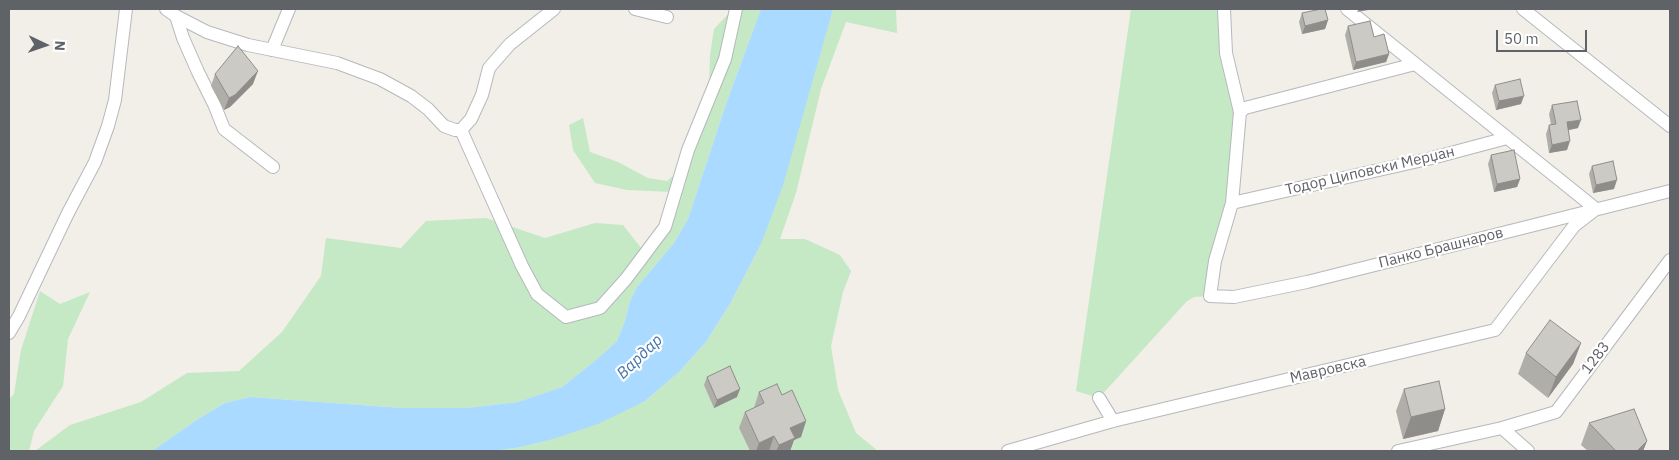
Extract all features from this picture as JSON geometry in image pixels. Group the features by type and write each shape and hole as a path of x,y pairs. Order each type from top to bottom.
{"street":[{"path":"9,333 95,162 105,135 115,100 126,9"},
{"path":"272,50 289,9"},
{"path":"171,12 206,32 272,50 337,63 380,79 411,96 428,109 444,126 461,130 471,120 477,108 489,68 510,44 554,9"},
{"path":"635,9 667,17"},
{"path":"461,130 522,266 537,294 566,317 600,308 626,278 665,227 688,150 725,60 736,9"},
{"path":"1224,9 1226,53 1240,112 1232,204"},
{"path":"1347,9 1596,209"},
{"path":"1523,9 1670,126"},
{"path":"171,12 224,129 273,167"},
{"path":"1240,112 1245,108 1414,64"},
{"name":"Тодор Циповски Мерџан","path":"1232,204 1432,158 1507,138"},
{"name":"Панко Брашнаров","path":"1232,204 1215,261 1210,296 1234,297 1290,286 1670,192"},
{"name":"Мавровска","path":"1008,451 1113,421 1496,330 1574,226 1596,209"},
{"name":"1283","path":"1398,451 1502,428 1556,412 1670,260"},
{"path":"1099,398 1113,421"},
{"path":"1502,428 1528,451"}],"green space":[{"path":"733,9 761,9 726,104 688,219 674,243 637,287 630,301 617,341 562,387 518,402 467,408 402,408 250,397 225,403 152,451 35,451 70,425 141,402 187,373 239,371 282,332 321,276 326,238 401,248 426,221 486,218 545,238 595,223 623,225 642,249 667,214 672,192 627,190 595,183 573,150 569,125 583,118 590,152 618,162 648,178 667,181 691,161 709,86 710,55 714,29"},
{"path":"833,9 896,9 897,33 846,22 821,89 796,193 780,239 805,239 840,255 851,271 843,292 831,346 838,390 856,433 878,451 788,451 785,444 801,436 759,419 739,428 750,451 488,451 516,448 550,440 645,401 679,372 706,342 731,302 761,244"},
{"path":"1131,9 1224,9 1240,112 1235,172 1210,296 1194,297 1187,301 1099,398 1076,391"},
{"path":"40,291 60,304 90,292 68,339 63,386 34,431 29,451 9,451 9,399 14,394 21,350"}],"water":[{"name":"Вардар","path":"761,9 833,9 783,185 761,244 731,302 706,342 679,372 645,401 598,424 550,440 516,448 490,451 152,451 225,403 250,397 402,408 467,408 518,402 562,387 617,341 630,301 637,287 674,243 688,219 726,104"}],"building":[{"path":"1325,9 1328,20 1305,26 1302,13"},
{"path":"1370,21 1374,37 1384,34 1389,54 1356,62 1348,26"},
{"path":"238,46 258,71 235,95 229,98 215,74"},
{"path":"1520,79 1524,96 1499,101 1495,85"},
{"path":"1577,101 1581,120 1567,122 1570,141 1552,145 1549,125 1556,124 1552,105"},
{"path":"1514,150 1520,179 1497,184 1491,155"},
{"path":"1613,161 1617,180 1596,185 1592,166"},
{"path":"1550,320 1581,343 1556,377 1526,353"},
{"path":"730,366 740,389 717,400 707,377"},
{"path":"1439,381 1445,409 1411,417 1404,389"},
{"path":"777,384 782,395 792,390 806,421 790,428 795,438 779,445 774,436 759,443 745,412 764,403 759,392"},
{"path":"1634,409 1647,441 1637,451 1616,451 1589,423"}]}
